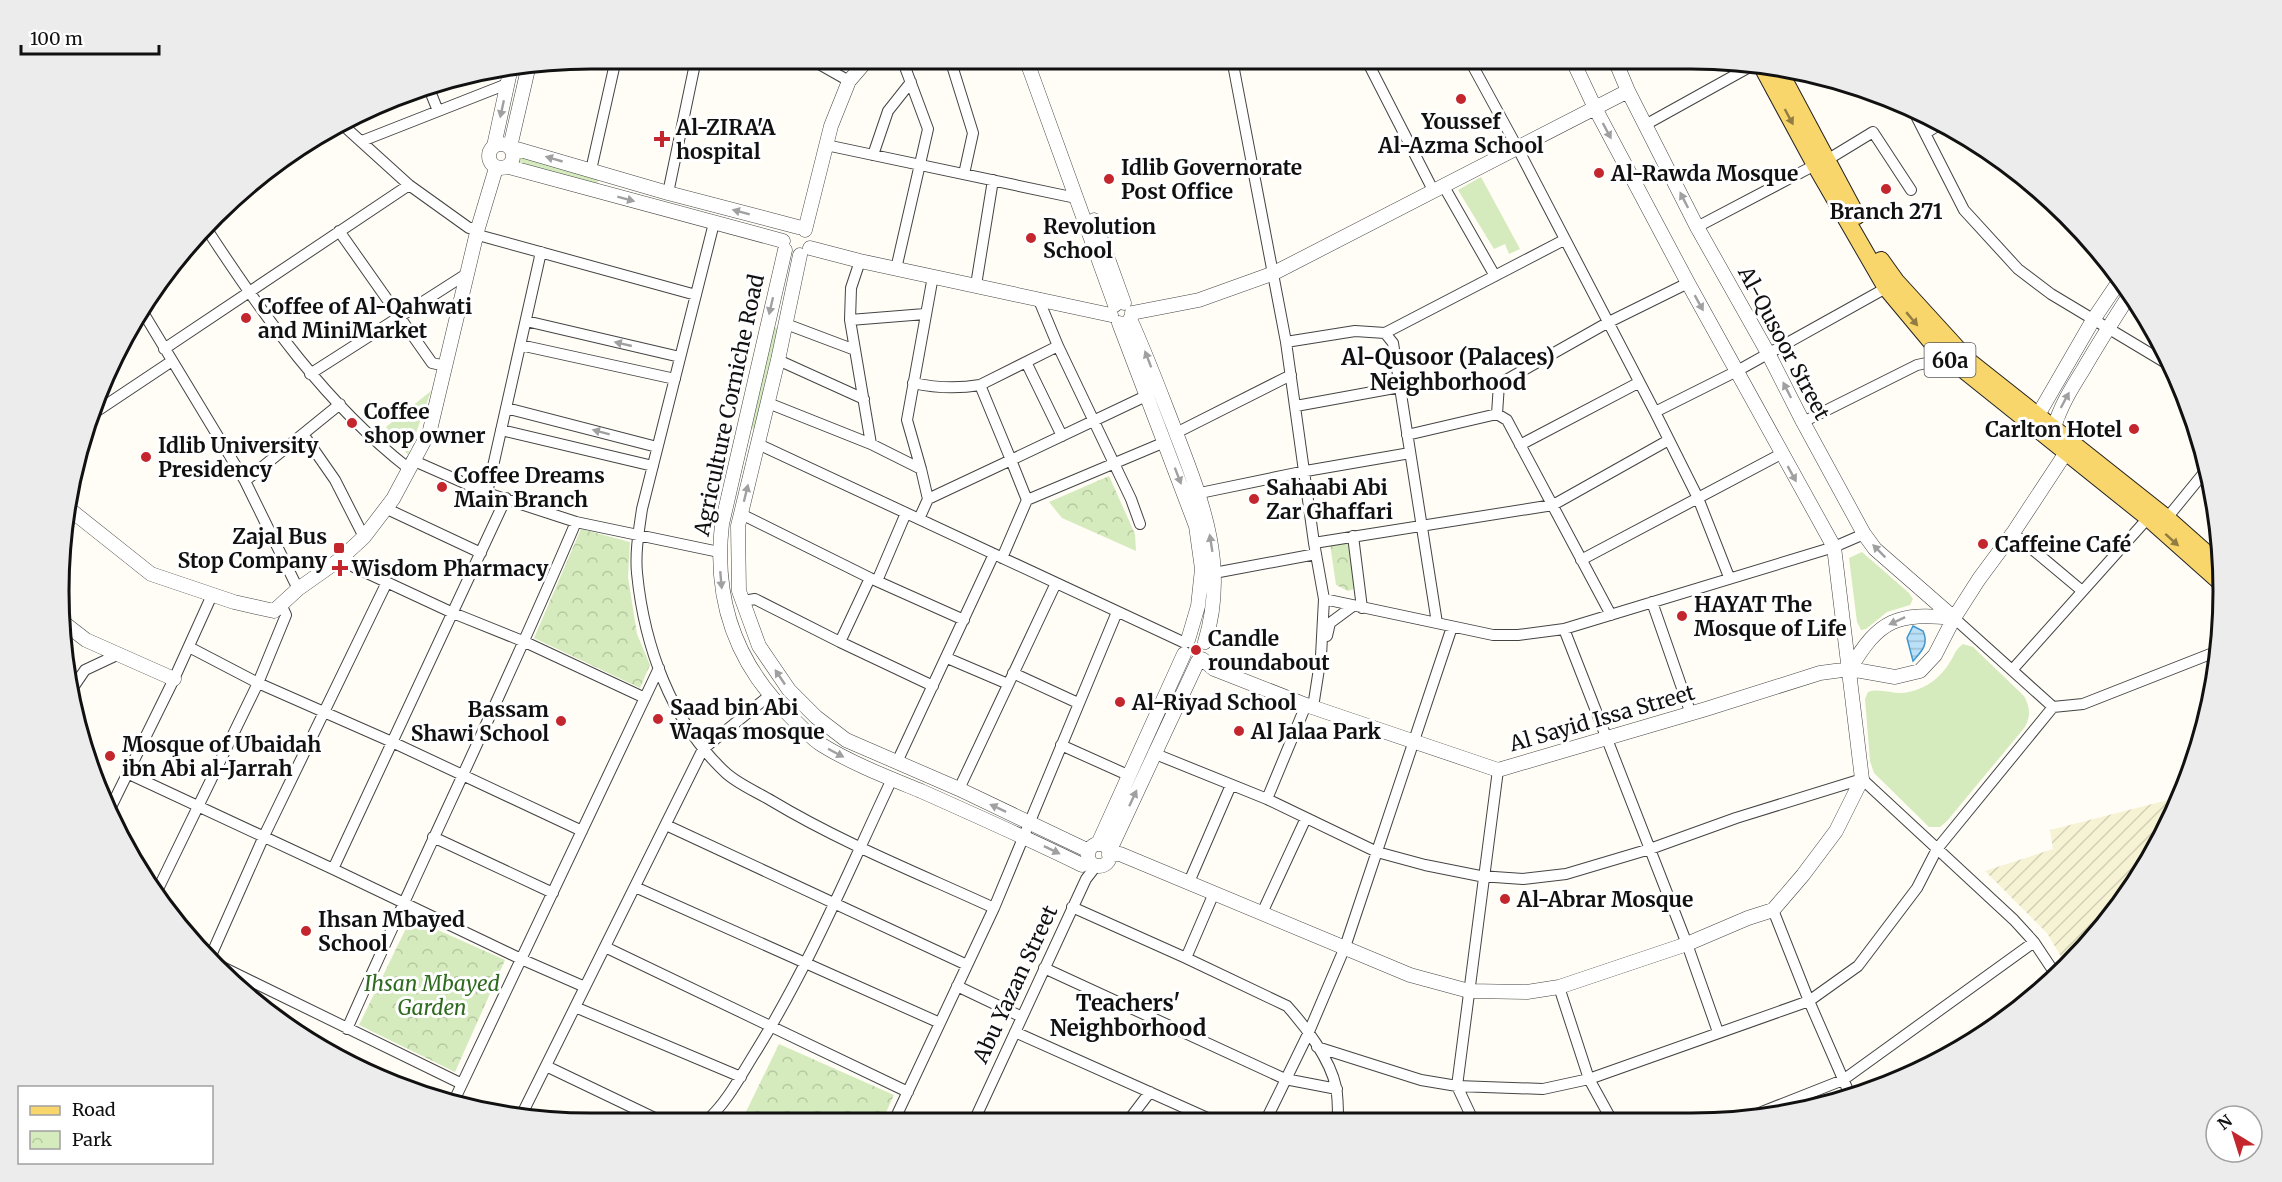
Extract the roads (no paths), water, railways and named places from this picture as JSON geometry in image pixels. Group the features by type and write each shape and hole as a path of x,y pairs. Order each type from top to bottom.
{"main road":[{"name":"60a","path":"1766,74 1896,281 1969,361 2044,425 2065,453 2148,518 2213,576"},
{"name":"60a","path":"1782,77 1821,162 1886,288 1936,348 2044,425 2167,518 2212,558"}],"street":[{"path":"591,170 614,69"},
{"path":"668,193 694,69"},
{"path":"828,69 849,81"},
{"path":"801,229 831,126 849,81 859,69"},
{"path":"896,268 927,129 906,69"},
{"path":"953,69 973,133 964,174"},
{"path":"1030,69 1076,198 1171,438 1196,526 1202,569 1198,606 1186,646 1098,855"},
{"path":"1039,69 1148,395 1200,493 1212,543 1215,588 1212,620 1205,642 1206,654 1200,660 1098,855"},
{"path":"1234,69 1274,273 1306,471 1315,548 1324,598 1321,656"},
{"path":"1372,69 1438,188 1496,276"},
{"path":"1474,69 1655,412 1667,441 1698,498 1729,577"},
{"path":"494,146 502,144 801,229 810,236 786,324 738,526 739,591 759,646 789,690 816,717 846,740 959,789 1098,855 1120,854 1410,975 1469,991 1527,992 1559,987 1687,944 1773,910 1836,831 1862,780 1834,547 1688,283 1577,69"},
{"name":"Al-Qusoor Street","path":"1619,69 1697,227 1768,353 1864,534 1875,549 1954,618"},
{"path":"1645,125 1742,71"},
{"path":"75,513 151,574 234,602 274,611 298,589 339,560 364,537 393,499 430,430 478,231 502,167 513,156 510,147 527,73"},
{"path":"508,78 494,146 489,158 502,167 714,223 784,246 792,255 805,252 860,261 1122,313 1199,300 1274,273 1628,91"},
{"path":"362,141 438,111 508,78"},
{"path":"873,155 888,111 911,82"},
{"path":"431,94 438,111"},
{"path":"1920,122 1964,210 2018,269 2034,284 2158,358"},
{"path":"349,129 409,185 469,228 541,252 696,296"},
{"path":"1926,133 1933,129"},
{"path":"1697,227 1873,132 1911,190"},
{"path":"826,145 1076,198"},
{"path":"976,285 993,180"},
{"path":"164,349 409,185"},
{"path":"714,223 657,447 638,536 637,572 648,633 668,694 704,749 727,774 801,819 994,908"},
{"path":"784,246 786,233 801,229"},
{"path":"339,231 432,363 446,366"},
{"path":"210,235 248,292 310,374 388,452 410,464 487,493 576,522 719,552"},
{"path":"1286,342 1355,331 1385,333 1564,240"},
{"name":"Agriculture Corniche Road","path":"784,246 722,524 719,552 723,599 734,638 760,682 778,706 820,744 857,764 1023,836 1082,865 1098,855"},
{"path":"487,493 541,252"},
{"path":"860,261 851,288 850,320 871,444"},
{"path":"310,374 468,273"},
{"path":"918,519 928,498 907,420 933,276"},
{"path":"1497,414 1499,384 1607,323 1688,283"},
{"path":"2044,425 2093,320 2115,287"},
{"path":"1655,412 1737,371 1886,288"},
{"path":"1038,298 1140,524"},
{"path":"2044,425 2063,402 2125,301"},
{"path":"850,320 925,314"},
{"path":"146,318 245,481 298,589"},
{"path":"526,321 680,357"},
{"path":"786,324 855,350"},
{"path":"1385,333 1393,343 1437,624"},
{"path":"520,345 675,379"},
{"path":"913,383 933,388 962,388 980,385 1058,346"},
{"path":"1803,422 1917,365 1947,357 1969,361"},
{"path":"778,360 864,399"},
{"path":"106,398 172,361"},
{"path":"1026,362 1062,436"},
{"path":"897,762 964,620 1028,500 1115,465 1291,375"},
{"path":"1520,445 1638,382"},
{"path":"980,385 1028,500"},
{"path":"1296,406 1400,387"},
{"path":"928,498 1148,395"},
{"path":"768,403 871,444 921,469"},
{"path":"245,481 340,404"},
{"path":"506,408 657,447"},
{"path":"1407,435 1497,414 1507,420 1611,615"},
{"path":"501,430 653,466"},
{"path":"303,434 334,480 364,537"},
{"path":"1214,573 1315,548 1353,536 1552,505 1667,441"},
{"path":"758,444 1117,612 1186,646 1191,660 1200,660"},
{"path":"1200,493 1410,453"},
{"name":"Al Sayid Issa Street","path":"1200,660 1214,669 1309,706 1498,770 1820,673 1850,669 1895,677 1920,671 1935,655 1978,579 2013,533 2065,453"},
{"path":"1581,560 1781,454"},
{"path":"2167,518 2200,477"},
{"path":"333,869 506,498"},
{"path":"385,508 481,553"},
{"path":"840,642 906,513"},
{"path":"741,514 873,580 964,620"},
{"path":"2013,669 2148,518"},
{"path":"347,1029 402,903 525,642 576,522"},
{"path":"2013,533 2081,591"},
{"path":"1324,598 1493,635 1564,630 1729,577 1834,547 1864,534"},
{"path":"1353,536 1358,607"},
{"path":"339,560 645,698"},
{"path":"213,950 264,836 387,582"},
{"path":"959,789 1056,583"},
{"path":"114,802 212,595"},
{"path":"743,601 755,599 933,686"},
{"path":"1652,602 1690,714"},
{"path":"160,885 258,683 286,615 281,604"},
{"path":"1267,799 1309,706 1330,623 1358,607"},
{"path":"898,1113 994,908 1117,612"},
{"path":"1850,669 1865,644 1901,617 1926,615 1954,618 2053,707"},
{"path":"1269,1113 1308,1034 1345,947 1452,627"},
{"path":"70,628 86,640 174,679"},
{"path":"1564,630 1687,944 1718,1032"},
{"path":"1186,646 1196,638 1205,642"},
{"path":"189,647 258,683 392,742 582,831"},
{"path":"77,682 85,670 118,654"},
{"path":"1317,1047 1390,1072 1457,1086 1544,1089 1589,1080 1809,1000 1858,966 1917,888 1937,849 2053,707 2083,704 2209,654"},
{"path":"947,658 1078,703"},
{"path":"457,1095 659,668"},
{"path":"524,1109 704,749 770,695"},
{"path":"1061,745 1130,776"},
{"path":"1153,753 1267,799 1377,852 1425,866 1486,876 1523,879 1566,874 1650,849 1736,818 1862,780"},
{"path":"1470,1113 1457,1086 1498,770"},
{"path":"129,774 585,987"},
{"path":"714,1113 741,1077 806,963 892,779"},
{"path":"1862,780 2014,920 2034,942 2051,968"},
{"path":"1189,882 1231,785"},
{"path":"1262,913 1306,818"},
{"path":"666,825 967,965"},
{"path":"433,837 553,893"},
{"name":"Abu Yazan Street","path":"978,1113 1098,855"},
{"path":"635,886 940,1023"},
{"path":"1186,958 1214,893"},
{"path":"1072,907 1287,1006 1299,1019 1330,1067 1337,1089 1338,1113"},
{"path":"1773,910 1847,1089"},
{"path":"1778,1106 1843,1080 2034,942"},
{"path":"605,947 908,1092"},
{"path":"1044,968 1285,1079 1337,1089"},
{"path":"237,974 462,1084"},
{"path":"957,986 1022,1017"},
{"path":"1559,987 1589,1080 1608,1113"},
{"path":"575,1007 741,1077"},
{"path":"1015,1032 1196,1113"},
{"path":"546,1066 644,1113"},
{"path":"1134,1113 1150,1092"},
{"path":"1337,1104 1342,1113"}],"water":[{"path":"1913,626 1923,631 1925,644 1913,661 1907,638"}],"place":[{"name":"Youssef Al-Azma School","path":"1461,99"},
{"name":"Al-ZIRA'A hospital","path":"662,139"},
{"name":"Al-Rawda Mosque","path":"1599,173"},
{"name":"Idlib Governorate Post Office","path":"1109,179"},
{"name":"Branch 271","path":"1886,189"},
{"name":"Revolution School","path":"1031,238"},
{"name":"Coffee of Al-Qahwati and MiniMarket","path":"246,318"},
{"name":"Coffee shop owner","path":"352,423"},
{"name":"Carlton Hotel","path":"2134,429"},
{"name":"Idlib University Presidency","path":"146,457"},
{"name":"Coffee Dreams Main Branch","path":"442,487"},
{"name":"Sahaabi Abi Zar Ghaffari","path":"1254,499"},
{"name":"Caffeine Café","path":"1983,544"},
{"name":"Zajal Bus Stop Company","path":"339,548"},
{"name":"Wisdom Pharmacy","path":"340,568"},
{"name":"HAYAT The Mosque of Life","path":"1682,616"},
{"name":"Candle roundabout","path":"1196,650"},
{"name":"Al-Riyad School","path":"1120,702"},
{"name":"Saad bin Abi Waqas mosque","path":"658,719"},
{"name":"Bassam Shawi School","path":"561,721"},
{"name":"Al Jalaa Park","path":"1239,731"},
{"name":"Mosque of Ubaidah ibn Abi al-Jarrah","path":"110,756"},
{"name":"Al-Abrar Mosque","path":"1505,899"},
{"name":"Ihsan Mbayed School","path":"306,931"}],"district":[{"name":"Al-Qusoor (Palaces) Neighborhood","path":"1448,370"},
{"name":"Teachers' Neighborhood","path":"1128,1016"}],"park label":[{"name":"Ihsan Mbayed Garden","path":"432,995"}]}
